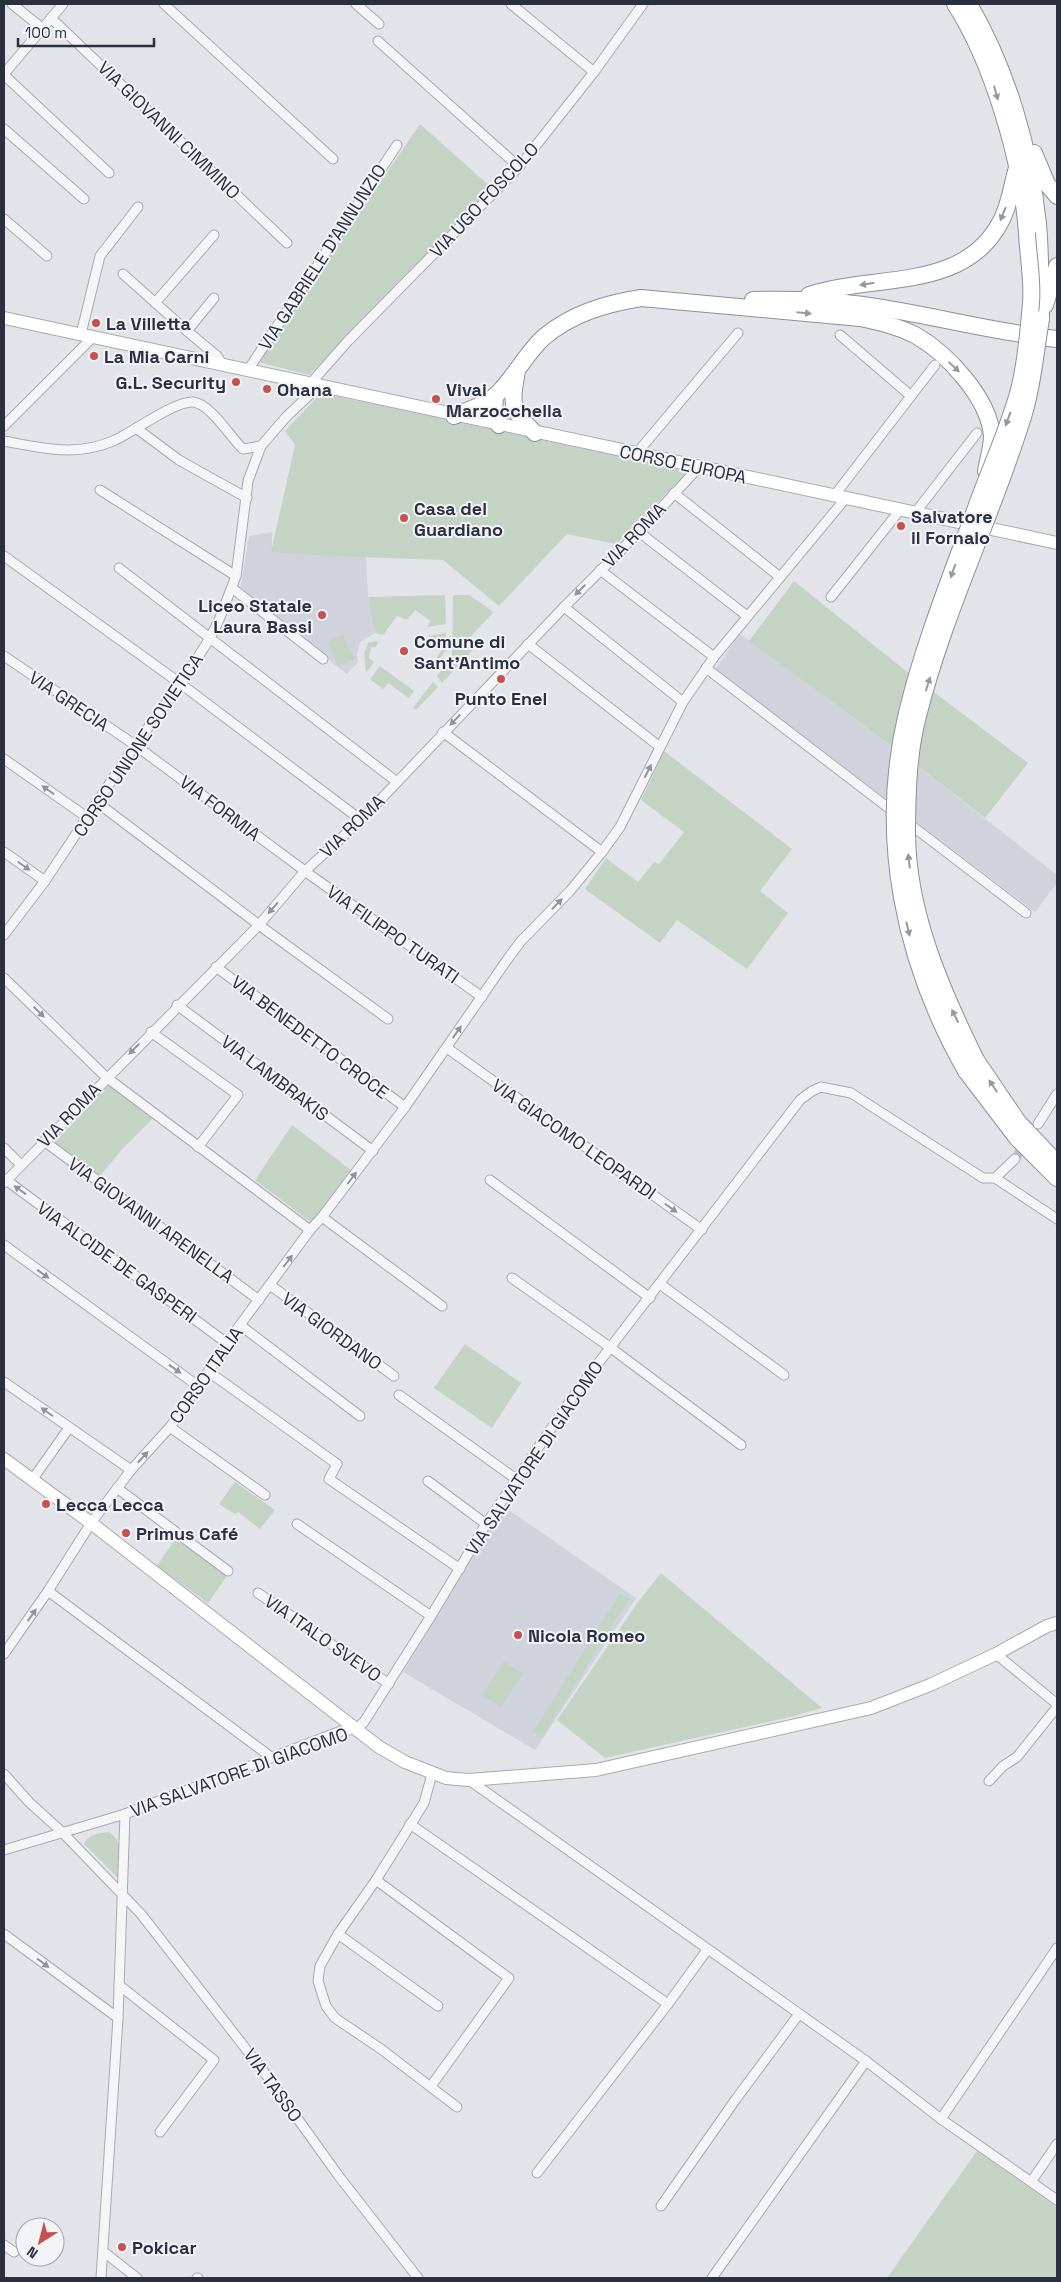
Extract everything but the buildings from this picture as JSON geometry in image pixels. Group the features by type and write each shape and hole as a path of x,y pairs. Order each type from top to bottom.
{"highway":[{"path":"955,4 964,19 991,78 1017,168 1024,203 1033,232 1031,301 1019,389 928,641 906,714 898,768 894,816 896,863 915,957 931,1003 947,1038 1018,1122 1057,1163"},
{"path":"968,4 996,58 1012,100 1026,153 1040,319"},
{"path":"1012,100 1024,118 1042,174 1047,184 1057,196"},
{"path":"794,300 822,291 927,274 957,265 981,248 998,226 1007,206 1017,168"},
{"path":"1057,266 1040,319 1032,380 1021,424 947,624 918,716 910,767 907,836 913,885 929,952 971,1066 1017,1138 1057,1178"},
{"path":"454,416 483,404 495,396 543,338 587,310 614,302 641,298 860,318 892,325 916,336 959,371 982,403 992,437 982,492"},
{"path":"686,301 794,300 872,306 1013,333 1057,338"},
{"path":"499,425 512,402 517,371"},
{"path":"495,396 494,414 499,425"},
{"path":"512,402 521,420 535,433"}],"street":[{"path":"12,4 42,28"},
{"path":"63,4 4,75 108,173"},
{"path":"164,4 333,159"},
{"path":"356,4 378,24"},
{"path":"511,4 594,72"},
{"name":"VIA UGO FOSCOLO","path":"314,385 348,340 519,167 594,72 643,4"},
{"name":"VIA GIOVANNI CIMMINO","path":"51,18 287,243"},
{"path":"378,41 519,167"},
{"path":"4,129 84,199"},
{"name":"VIA GABRIELE D'ANNUNZIO","path":"248,370 396,145"},
{"path":"4,426 87,335 100,256 138,207"},
{"path":"4,219 47,256"},
{"path":"156,303 214,235"},
{"path":"123,274 186,331 218,356 222,364"},
{"path":"186,331 214,298"},
{"name":"CORSO EUROPA","path":"4,318 454,416 1057,543"},
{"path":"636,454 738,332"},
{"path":"840,335 911,396"},
{"name":"CORSO ITALIA","path":"4,1654 48,1591 91,1522 130,1470 170,1427 240,1325 310,1230 322,1217 405,1107 521,941 570,891 602,852 620,827 683,702 706,668 780,577 934,365"},
{"name":"CORSO UNIONE SOVIETICA","path":"6,929 45,881 135,745 181,684 210,638 236,576 248,481 261,446 314,385"},
{"path":"4,441 65,451 90,449 114,441 179,406 193,402 215,416 243,449 261,446"},
{"path":"136,428 179,460 247,498"},
{"path":"915,513 977,433"},
{"name":"VIA ROMA","path":"5,1182 106,1077 259,924 305,872 361,820 443,732 639,532 699,467"},
{"path":"100,490 236,576"},
{"path":"674,493 780,577"},
{"path":"831,597 900,510"},
{"path":"639,532 747,616"},
{"path":"4,556 181,684 361,820"},
{"path":"119,568 397,782"},
{"path":"600,570 714,657"},
{"path":"232,588 323,659"},
{"path":"564,607 683,702"},
{"path":"528,644 660,747"},
{"name":"VIA GRECIA","path":"4,656 135,745"},
{"path":"706,668 1026,913"},
{"path":"443,732 602,852"},
{"name":"VIA FORMIA","path":"135,745 305,872"},
{"path":"4,759 88,818"},
{"path":"98,803 388,1019"},
{"path":"4,852 45,881"},
{"name":"VIA FILIPPO TURATI","path":"305,872 482,997"},
{"name":"VIA BENEDETTO CROCE","path":"216,967 405,1107"},
{"path":"4,978 106,1077 310,1230"},
{"name":"VIA LAMBRAKIS","path":"177,1005 373,1150"},
{"path":"151,1032 238,1095 198,1147"},
{"name":"VIA GIACOMO LEOPARDI","path":"447,1048 702,1230"},
{"name":"VIA SALVATORE DI GIACOMO","path":"4,1850 125,1814 341,1731 356,1729 364,1722 486,1524 578,1391 800,1100 812,1091 821,1086 851,1092 983,1178 995,1178 1057,1219"},
{"path":"1038,1124 1057,1094"},
{"name":"VIA GIOVANNI ARENELLA","path":"44,1141 259,1300"},
{"path":"4,1148 21,1165"},
{"path":"995,1178 1014,1159"},
{"path":"490,1180 650,1298"},
{"name":"VIA ALCIDE DE GASPERI","path":"5,1182 228,1344"},
{"path":"322,1217 442,1306"},
{"path":"4,1245 198,1386"},
{"path":"512,1278 611,1348 741,1445"},
{"path":"660,1284 784,1375"},
{"name":"VIA GIORDANO","path":"270,1285 394,1376"},
{"path":"240,1325 360,1416"},
{"path":"209,1372 337,1464 329,1479 460,1569"},
{"path":"4,1382 130,1470"},
{"path":"399,1395 516,1479"},
{"path":"170,1427 265,1495"},
{"path":"32,1480 70,1428"},
{"path":"4,1459 91,1522 392,1755 432,1774 446,1778 469,1780 596,1770 871,1708 930,1685 1057,1623"},
{"path":"428,1481 486,1524"},
{"path":"117,1488 228,1571"},
{"path":"297,1524 431,1616"},
{"path":"48,1591 271,1757"},
{"name":"VIA ITALO SVEVO","path":"258,1593 389,1684"},
{"path":"989,1781 1003,1766 1018,1757 1057,1705 996,1654"},
{"name":"VIA TASSO","path":"4,1774 141,1914 197,1984 267,2076 338,2176 418,2278"},
{"path":"432,1774 424,1803 376,1880 338,1934 320,1966 318,1980 326,2006 335,2018 431,2086 457,2107"},
{"path":"469,1780 866,2061 941,2119 1057,2200"},
{"path":"101,2278 118,2018 125,1814"},
{"path":"410,1824 668,2004"},
{"path":"376,1880 509,1978 431,2086"},
{"path":"4,1934 118,2018"},
{"path":"338,1934 438,2006"},
{"path":"941,2119 1057,1948"},
{"path":"537,2172 668,2004 707,1950"},
{"path":"119,1985 214,2060 160,2132"},
{"path":"661,2206 736,2099 799,2014"},
{"path":"712,2278 866,2061"},
{"path":"1031,2182 1057,2144"},
{"path":"4,2245 14,2252"},
{"path":"104,2252 137,2278"}],"shaded area":[{"name":"Liceo Statale Laura Bassi","path":"272,532 272,552 366,557 368,597 375,633 360,642 357,654 358,662 347,674 240,591 249,536"},
{"path":"740,634 888,743 1057,875 1057,883 1035,912 715,669"},
{"name":"Nicola Romeo","path":"503,1506 636,1598 535,1750 403,1672"}],"green space":[{"path":"420,124 492,188 309,375 258,362"},
{"path":"321,393 689,471 616,544 567,534 499,606 443,560 271,552 295,445 285,431"},
{"path":"794,581 906,671 1028,763 985,818 888,743 749,641"},
{"path":"445,595 446,624 427,627 431,621 415,610 407,620 397,616 383,635 375,633 368,597"},
{"path":"453,595 469,595 494,612 465,642 473,650 442,683 437,676 452,655"},
{"path":"446,633 446,650 432,670 430,668 443,648 428,636"},
{"path":"343,635 354,659 338,666 327,642"},
{"path":"378,642 376,647 371,647 369,658 374,662 366,673 364,653 368,643"},
{"path":"380,666 414,691 409,698 388,683 383,689 370,679"},
{"path":"433,682 438,687 416,710 413,708"},
{"path":"664,751 792,849 760,891 788,913 747,969 677,920 660,943 585,889 606,858 638,882 654,862 659,864 684,832 641,800"},
{"path":"110,1084 153,1118 122,1149 100,1176 54,1143"},
{"path":"292,1125 352,1171 312,1223 255,1180"},
{"path":"465,1344 521,1383 492,1428 434,1388"},
{"path":"235,1482 275,1510 260,1529 238,1512 235,1514 219,1504"},
{"path":"178,1535 229,1573 208,1603 157,1566"},
{"path":"661,1573 822,1708 790,1717 605,1758 557,1720 638,1602"},
{"path":"620,1593 629,1599 542,1738 533,1732"},
{"path":"504,1661 523,1674 501,1707 482,1695"},
{"path":"109,1832 117,1841 120,1851 119,1876 117,1877 84,1844 91,1836"},
{"path":"977,2151 1057,2207 1057,2278 887,2278"}],"tunnel":[{"path":"1015,1159 1038,1124"}],"place":[{"name":"La Villetta","path":"96,323"},
{"name":"La Mia Carni","path":"94,356"},
{"name":"G.L. Security","path":"236,382"},
{"name":"Ohana","path":"267,389"},
{"name":"Vivai Marzocchella","path":"436,399"},
{"name":"Casa del Guardiano","path":"404,518"},
{"name":"Salvatore il Fornaio","path":"901,526"},
{"name":"Liceo Statale Laura Bassi","path":"322,615"},
{"name":"Comune di Sant'Antimo","path":"404,651"},
{"name":"Punto Enel","path":"501,679"},
{"name":"Lecca Lecca","path":"46,1504"},
{"name":"Primus Café","path":"126,1533"},
{"name":"Nicola Romeo","path":"518,1635"},
{"name":"Pokicar","path":"122,2247"}]}
